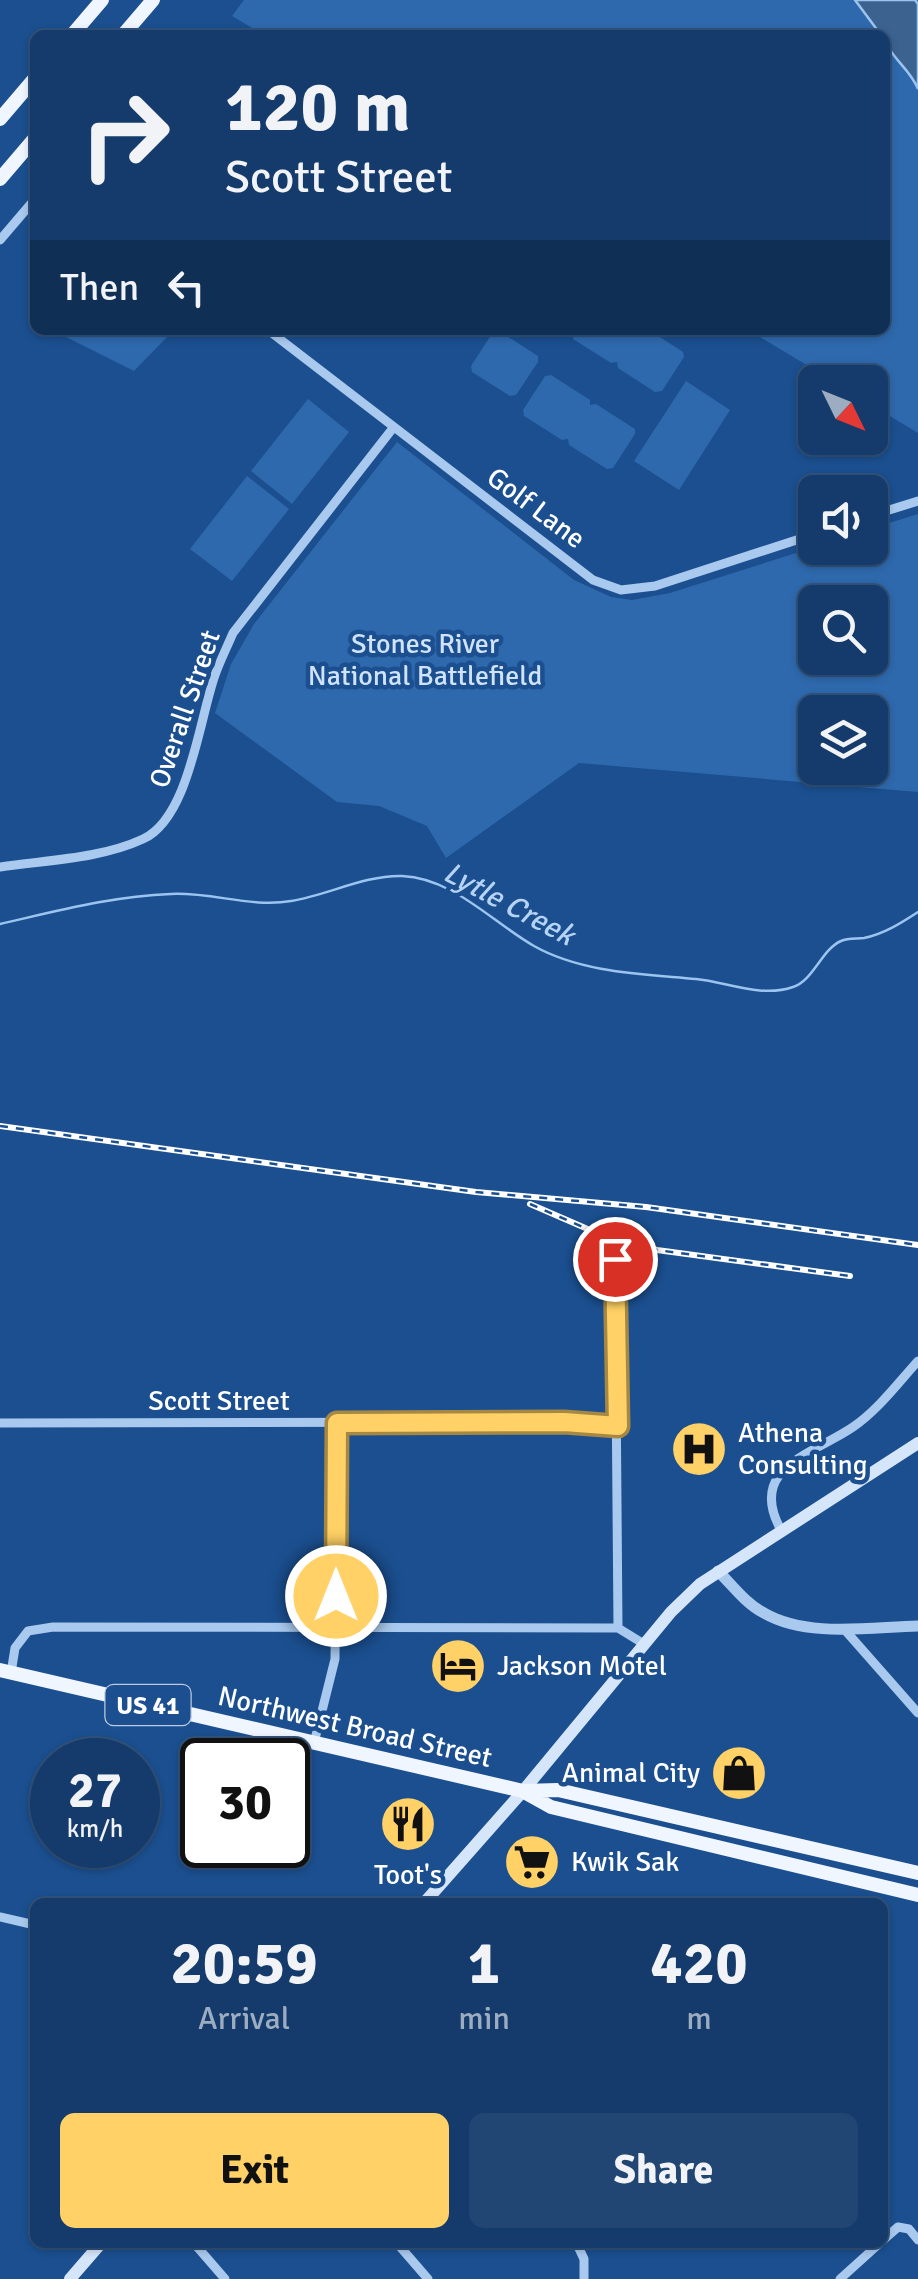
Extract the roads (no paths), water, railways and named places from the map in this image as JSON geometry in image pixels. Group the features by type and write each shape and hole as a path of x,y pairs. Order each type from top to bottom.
{"main road":[{"path":"76,30 102,0"},
{"path":"127,30 153,0"},
{"path":"0,119 30,84"},
{"path":"0,178 30,144"},
{"path":"428,1898 523,1791 671,1612 718,1571 918,1443"},
{"name":"Northwest Broad Street","path":"5,1672 523,1791 558,1790 918,1872"},
{"name":"Northwest Broad Street","path":"523,1791 551,1807 917,1892"},
{"path":"832,1874 836,1854"},
{"path":"70,2279 97,2248"}],"street":[{"path":"0,240 30,205"},
{"name":"Golf Lane","path":"274,335 593,580 622,590 655,586 798,540"},
{"name":"Overall Street","path":"0,867 116,849 147,838 168,819 216,672 233,633 393,428"},
{"path":"888,510 918,501"},
{"path":"615,1259 618,1628"},
{"path":"781,1530 774,1518 770,1492 779,1474 792,1461 868,1416 918,1360"},
{"name":"Scott Street","path":"0,1423 564,1422 618,1426"},
{"path":"314,1743 334,1659 337,1423"},
{"path":"718,1571 760,1611 778,1620 802,1626 918,1626"},
{"path":"5,1672 15,1648 28,1631 53,1627 618,1628 644,1644"},
{"path":"842,1627 918,1713"},
{"path":"0,1916 30,1925"},
{"path":"888,2236 898,2227 909,2229 918,2240"},
{"path":"198,2248 226,2279"},
{"path":"401,2248 428,2279"},
{"path":"579,2248 584,2259 584,2279"},
{"path":"840,2279 875,2248"}],"waterway":[{"name":"Lytle Creek","path":"0,924 149,895 186,894 276,903 402,876 438,884 534,946 572,962 769,991 800,984 841,941 878,934 918,912"}],"railway":[{"path":"0,1126 476,1192 646,1207 918,1245"},
{"path":"530,1204 613,1240 657,1250 850,1276"}],"place":[{"name":"Athena Consulting","path":"699,1449"},
{"name":"Jackson Motel","path":"458,1666"},
{"name":"Animal City","path":"739,1773"},
{"name":"Toot's","path":"408,1824"},
{"name":"Kwik Sak","path":"532,1862"}],"park label":[{"name":"Stones River National Battlefield","path":"425,660"}]}
